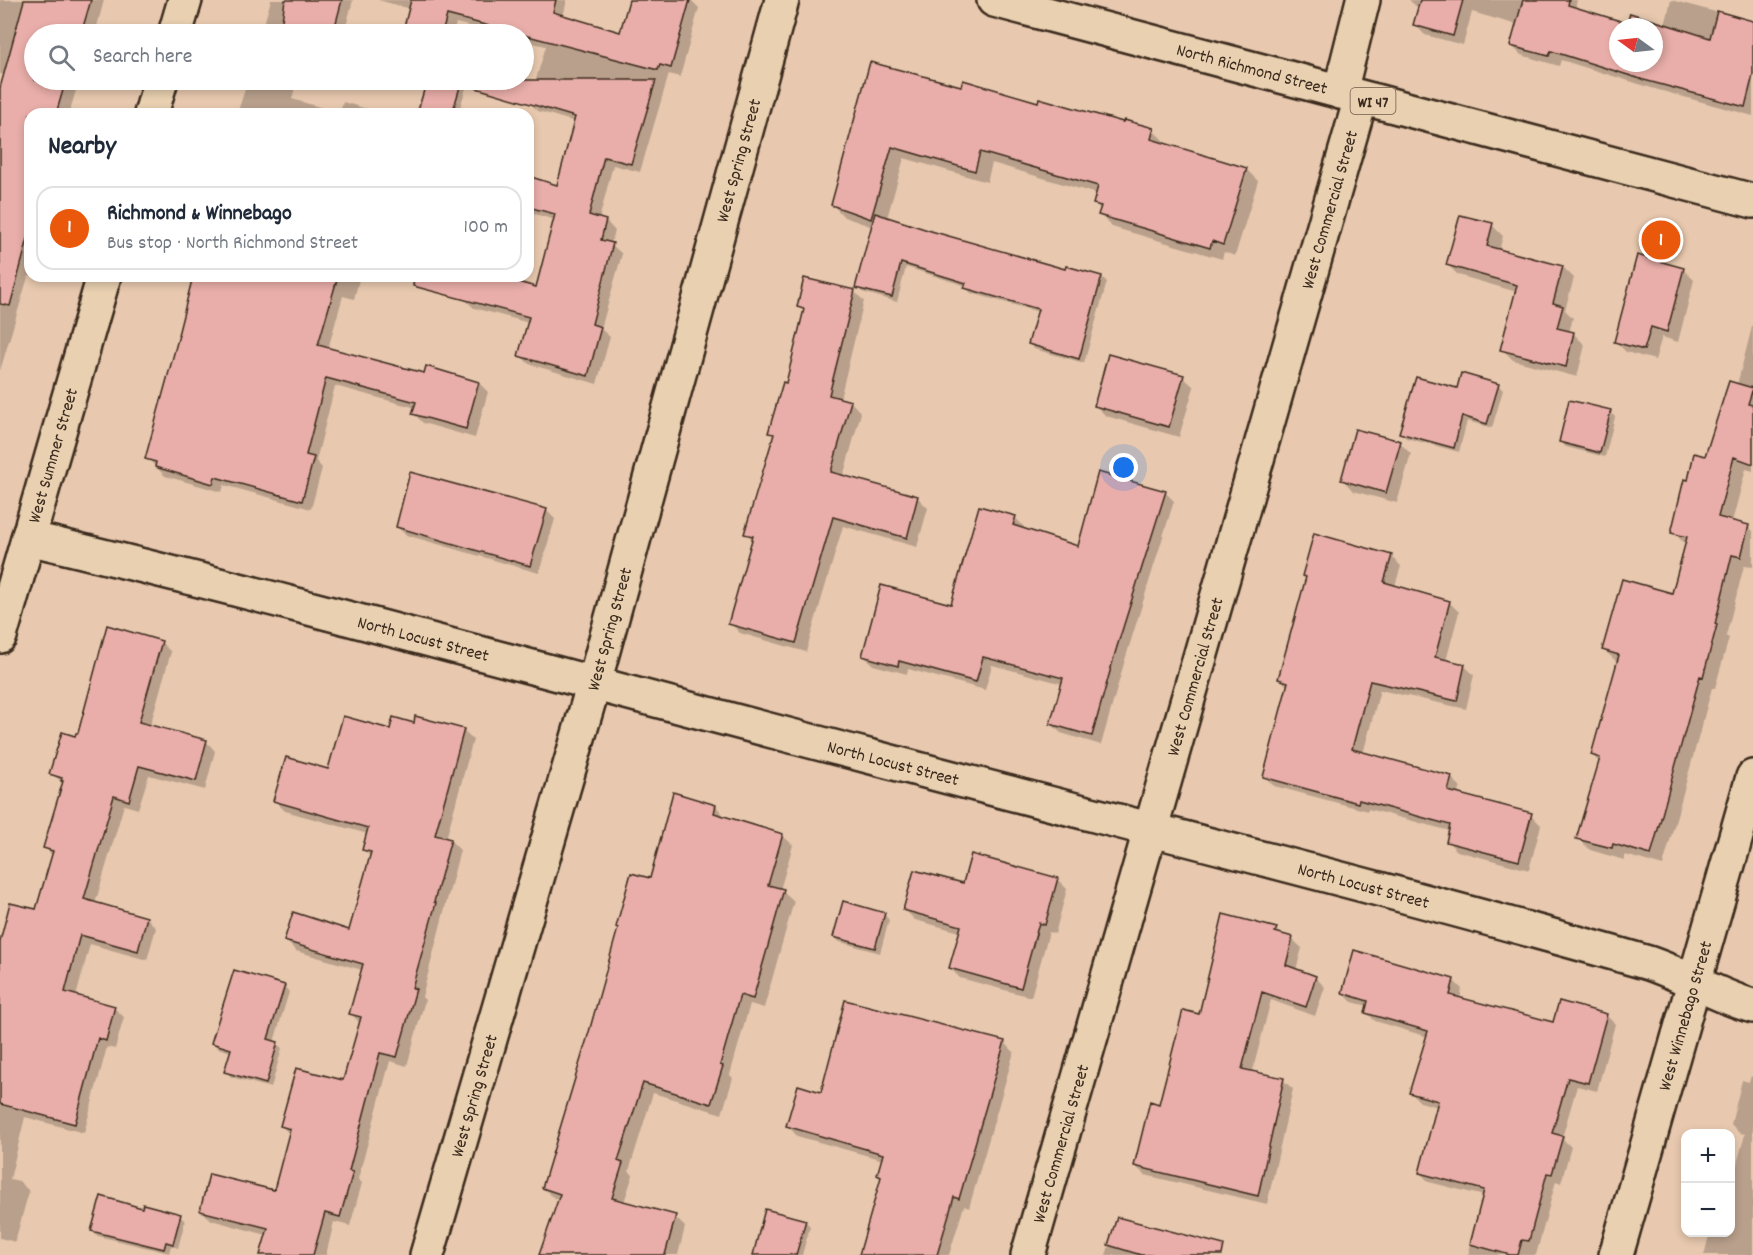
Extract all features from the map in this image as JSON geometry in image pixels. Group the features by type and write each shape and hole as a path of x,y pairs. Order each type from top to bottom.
{"street":[{"path":"178,24 185,0"},
{"name":"West Spring Street","path":"427,1255 594,683 782,0"},
{"name":"North Richmond Street","path":"994,0 1753,201"},
{"name":"West Commercial Street","path":"1028,1255 1149,828 1351,95 1363,0"},
{"path":"153,108 158,90"},
{"name":"West Summer Street","path":"0,636 102,282"},
{"name":"North Locust Street","path":"28,538 129,562 1149,828 1648,963 1736,1002 1753,1006"},
{"name":"West Winnebago Street","path":"1616,1255 1753,777"}],"building":[{"path":"24,0 91,0 84,24 24,24 24,90 63,90 58,108 24,108 24,254 10,306 0,304 0,88"},
{"path":"285,0 342,0 336,24 281,24"},
{"path":"411,0 556,0 553,12 620,32 629,0 690,0 671,68 660,65 658,70 534,38 534,24 482,24 447,15 445,24 405,24"},
{"path":"1420,0 1463,0 1453,36 1413,25"},
{"path":"1523,0 1569,0 1568,5 1611,18 1609,69 1551,51 1549,56 1510,46"},
{"path":"1717,11 1753,21 1753,75 1745,107 1618,72 1663,72 1663,23 1710,38"},
{"path":"1630,13 1646,18 1628,18"},
{"path":"870,62 961,86 963,80 1038,102 1039,98 1123,122 1124,120 1154,128 1151,139 1247,168 1223,245 1212,241 1210,248 1098,215 1101,206 1093,204 1098,186 980,152 975,171 892,147 871,219 831,205"},
{"path":"534,80 656,80 631,164 604,157 589,215 606,220 601,240 613,243 592,324 601,327 588,376 518,356 529,317 413,286 413,282 518,282 536,287 555,214 534,209 534,178 557,185 575,117 483,90 534,90"},
{"path":"424,90 459,90 454,108 419,108"},
{"path":"875,213 1065,269 1066,266 1102,276 1079,359 1028,344 1038,309 964,288 966,283 901,263 892,297 855,288"},
{"path":"1460,215 1493,223 1487,246 1563,266 1553,303 1563,306 1557,328 1574,332 1566,367 1500,350 1517,285 1446,265"},
{"path":"1637,255 1684,268 1667,332 1651,327 1644,350 1614,342"},
{"path":"804,278 855,290 829,395 851,401 831,472 918,496 907,538 833,517 796,643 728,624 753,536 744,534 774,434 768,433 783,382 786,383 804,309 797,307"},
{"path":"191,282 336,282 318,345 424,373 426,366 479,382 466,429 412,414 416,402 326,378 306,455 314,457 302,501 215,477 213,484 155,467 156,462 145,459"},
{"path":"1108,354 1184,375 1169,427 1094,406"},
{"path":"1461,373 1499,384 1487,424 1462,416 1454,448 1399,433 1416,377 1457,388"},
{"path":"1729,381 1753,388 1748,404 1753,405 1753,464 1734,457 1718,517 1749,525 1741,557 1732,555 1703,677 1700,676 1651,855 1613,844 1612,848 1576,839 1600,758 1591,755 1619,655 1602,650 1622,579 1672,593 1687,537 1671,533 1684,479 1688,480 1694,453 1705,456"},
{"path":"1569,400 1611,410 1600,453 1559,442"},
{"path":"1355,429 1401,441 1386,493 1341,480"},
{"path":"410,472 547,509 530,566 396,527"},
{"path":"1098,472 1166,491 1116,650 1092,736 1050,724 1063,678 983,657 976,682 899,661 898,666 862,656 881,585 951,604 979,506 1016,516 1013,525 1078,546"},
{"path":"1314,533 1392,555 1384,582 1450,601 1435,657 1465,664 1457,701 1370,681 1352,749 1452,776 1448,791 1532,813 1519,861 1446,842 1450,825 1263,777 1288,682 1278,679 1306,577 1302,576"},
{"path":"107,625 162,641 139,722 207,740 196,781 139,766 129,801 114,796 84,899 147,917 138,951 80,935 65,992 115,1006 106,1041 98,1038 75,1124 0,1104 0,941 10,903 36,909 53,851 43,848 63,781 61,781 62,778 49,774 62,732 75,736 78,733"},
{"path":"343,716 390,729 393,717 414,723 415,716 464,729 435,835 451,839 412,988 416,989 397,1057 380,1053 349,1171 353,1172 340,1217 325,1213 313,1255 260,1255 268,1228 200,1211 209,1174 274,1190 290,1129 280,1126 296,1068 343,1080 361,1017 349,1014 363,964 284,941 293,912 349,930 371,852 362,850 368,828 273,801 286,757 328,769"},
{"path":"673,792 716,805 714,813 783,834 768,885 784,889 753,999 740,995 720,1065 723,1066 711,1104 643,1083 618,1161 623,1163 612,1198 676,1215 665,1255 539,1255 560,1194 542,1188 589,1032 631,873 650,878"},
{"path":"971,854 1058,878 1045,925 1039,923 1021,988 949,968 961,926 903,910 914,870 963,883"},
{"path":"843,901 885,913 875,948 833,937"},
{"path":"1223,914 1277,928 1275,932 1293,937 1286,965 1316,976 1306,1007 1262,992 1242,1069 1284,1078 1258,1196 1134,1166 1150,1101 1159,1104 1183,1010 1199,1014"},
{"path":"1354,950 1454,979 1450,995 1553,1022 1559,1001 1607,1014 1588,1083 1568,1078 1552,1133 1563,1136 1552,1174 1547,1173 1529,1241 1522,1240 1518,1255 1470,1244 1484,1190 1419,1173 1438,1101 1409,1093 1428,1031 1365,1013 1368,1001 1342,993"},
{"path":"234,970 285,985 268,1039 278,1042 266,1084 224,1072 231,1049 211,1043"},
{"path":"845,1000 1005,1041 959,1199 954,1197 937,1255 859,1255 881,1177 877,1175 883,1154 786,1126 798,1085 821,1092"},
{"path":"101,1196 142,1208 143,1204 181,1214 173,1244 166,1242 164,1249 91,1231"},
{"path":"765,1209 806,1220 796,1255 753,1255"},
{"path":"1117,1217 1224,1245 1222,1255 1141,1255 1108,1245"}],"place":[{"name":"Richmond & Winnebago","path":"1661,240"}]}
